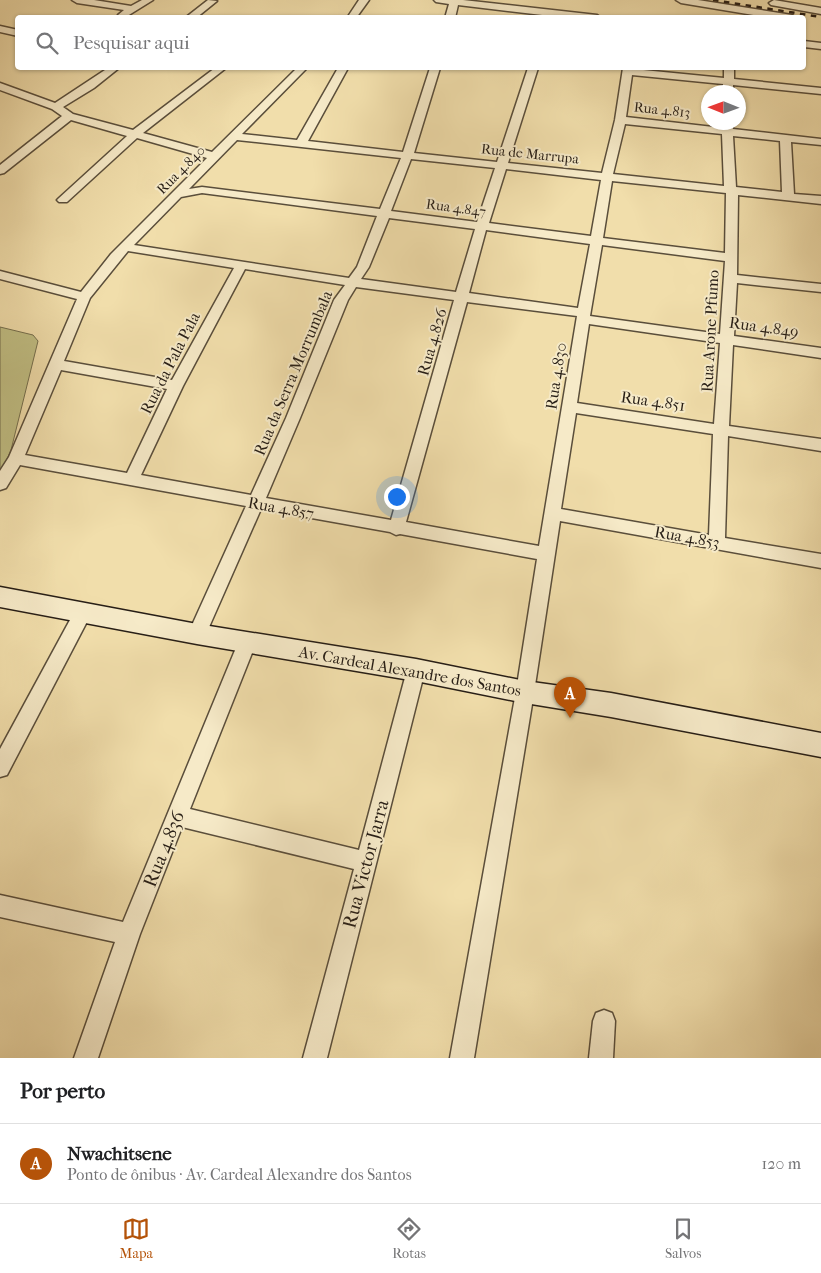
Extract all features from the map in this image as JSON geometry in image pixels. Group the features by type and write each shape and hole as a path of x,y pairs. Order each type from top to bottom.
{"street":[{"path":"83,0 132,9"},
{"path":"123,15 148,0"},
{"path":"353,15 364,0"},
{"path":"439,0 549,15"},
{"path":"681,0 774,15"},
{"path":"193,15 212,1"},
{"path":"766,1 821,11"},
{"path":"451,15 454,2"},
{"path":"0,29 15,32"},
{"path":"806,44 821,46"},
{"path":"56,107 111,70"},
{"path":"63,200 134,135 219,70"},
{"name":"Rua 4.840","path":"84,296 116,257 300,70"},
{"path":"300,145 342,70"},
{"name":"Rua da Serra Morrumbala","path":"197,634 293,418 341,300 363,268 407,156 434,70"},
{"name":"Rua 4.826","path":"396,528 482,228 532,70"},
{"path":"628,70 716,85"},
{"name":"Rua 4.830","path":"462,1058 525,692 583,316 628,70"},
{"path":"728,85 729,70"},
{"path":"1,88 56,107 69,116 216,157"},
{"path":"746,88 821,91"},
{"path":"0,172 69,116"},
{"name":"Rua 4.813","path":"620,120 701,125"},
{"name":"Rua Arone Pfumo","path":"717,543 721,429 731,278 732,196 730,190 727,130"},
{"name":"Rua 4.813","path":"743,130 785,138 821,142"},
{"name":"Rua de Marrupa","path":"236,137 821,200"},
{"path":"785,138 788,196"},
{"path":"194,177 202,190"},
{"name":"Rua 4.847","path":"177,194 202,190 385,213 482,228 731,258"},
{"path":"126,247 352,282 463,296 583,316"},
{"name":"Rua da Pala Pala","path":"131,480 176,386 242,264"},
{"path":"0,275 84,296 16,459 0,484"},
{"path":"731,278 821,288"},
{"name":"Rua 4.849","path":"583,316 821,353"},
{"path":"56,364 176,386"},
{"name":"Rua 4.851","path":"568,407 821,445"},
{"name":"Rua 4.857","path":"16,459 546,554"},
{"name":"Rua 4.853","path":"553,514 821,561"},
{"name":"Av. Cardeal Alexandre dos Santos","path":"0,597 247,643 416,670 525,692 611,705 821,745"},
{"path":"0,768 82,612"},
{"name":"Rua 4.836","path":"86,1058 129,934 247,643"},
{"name":"Rua Victor Jarra","path":"315,1058 416,670"},
{"path":"177,816 366,862"},
{"path":"0,906 129,934"},
{"path":"601,1058 604,1021"}],"shaded area":[{"path":"0,327 33,335 38,341 11,450 0,475"}],"railway":[{"path":"713,0 821,17"}],"place":[{"name":"Nwachitsene","path":"570,718"}]}
